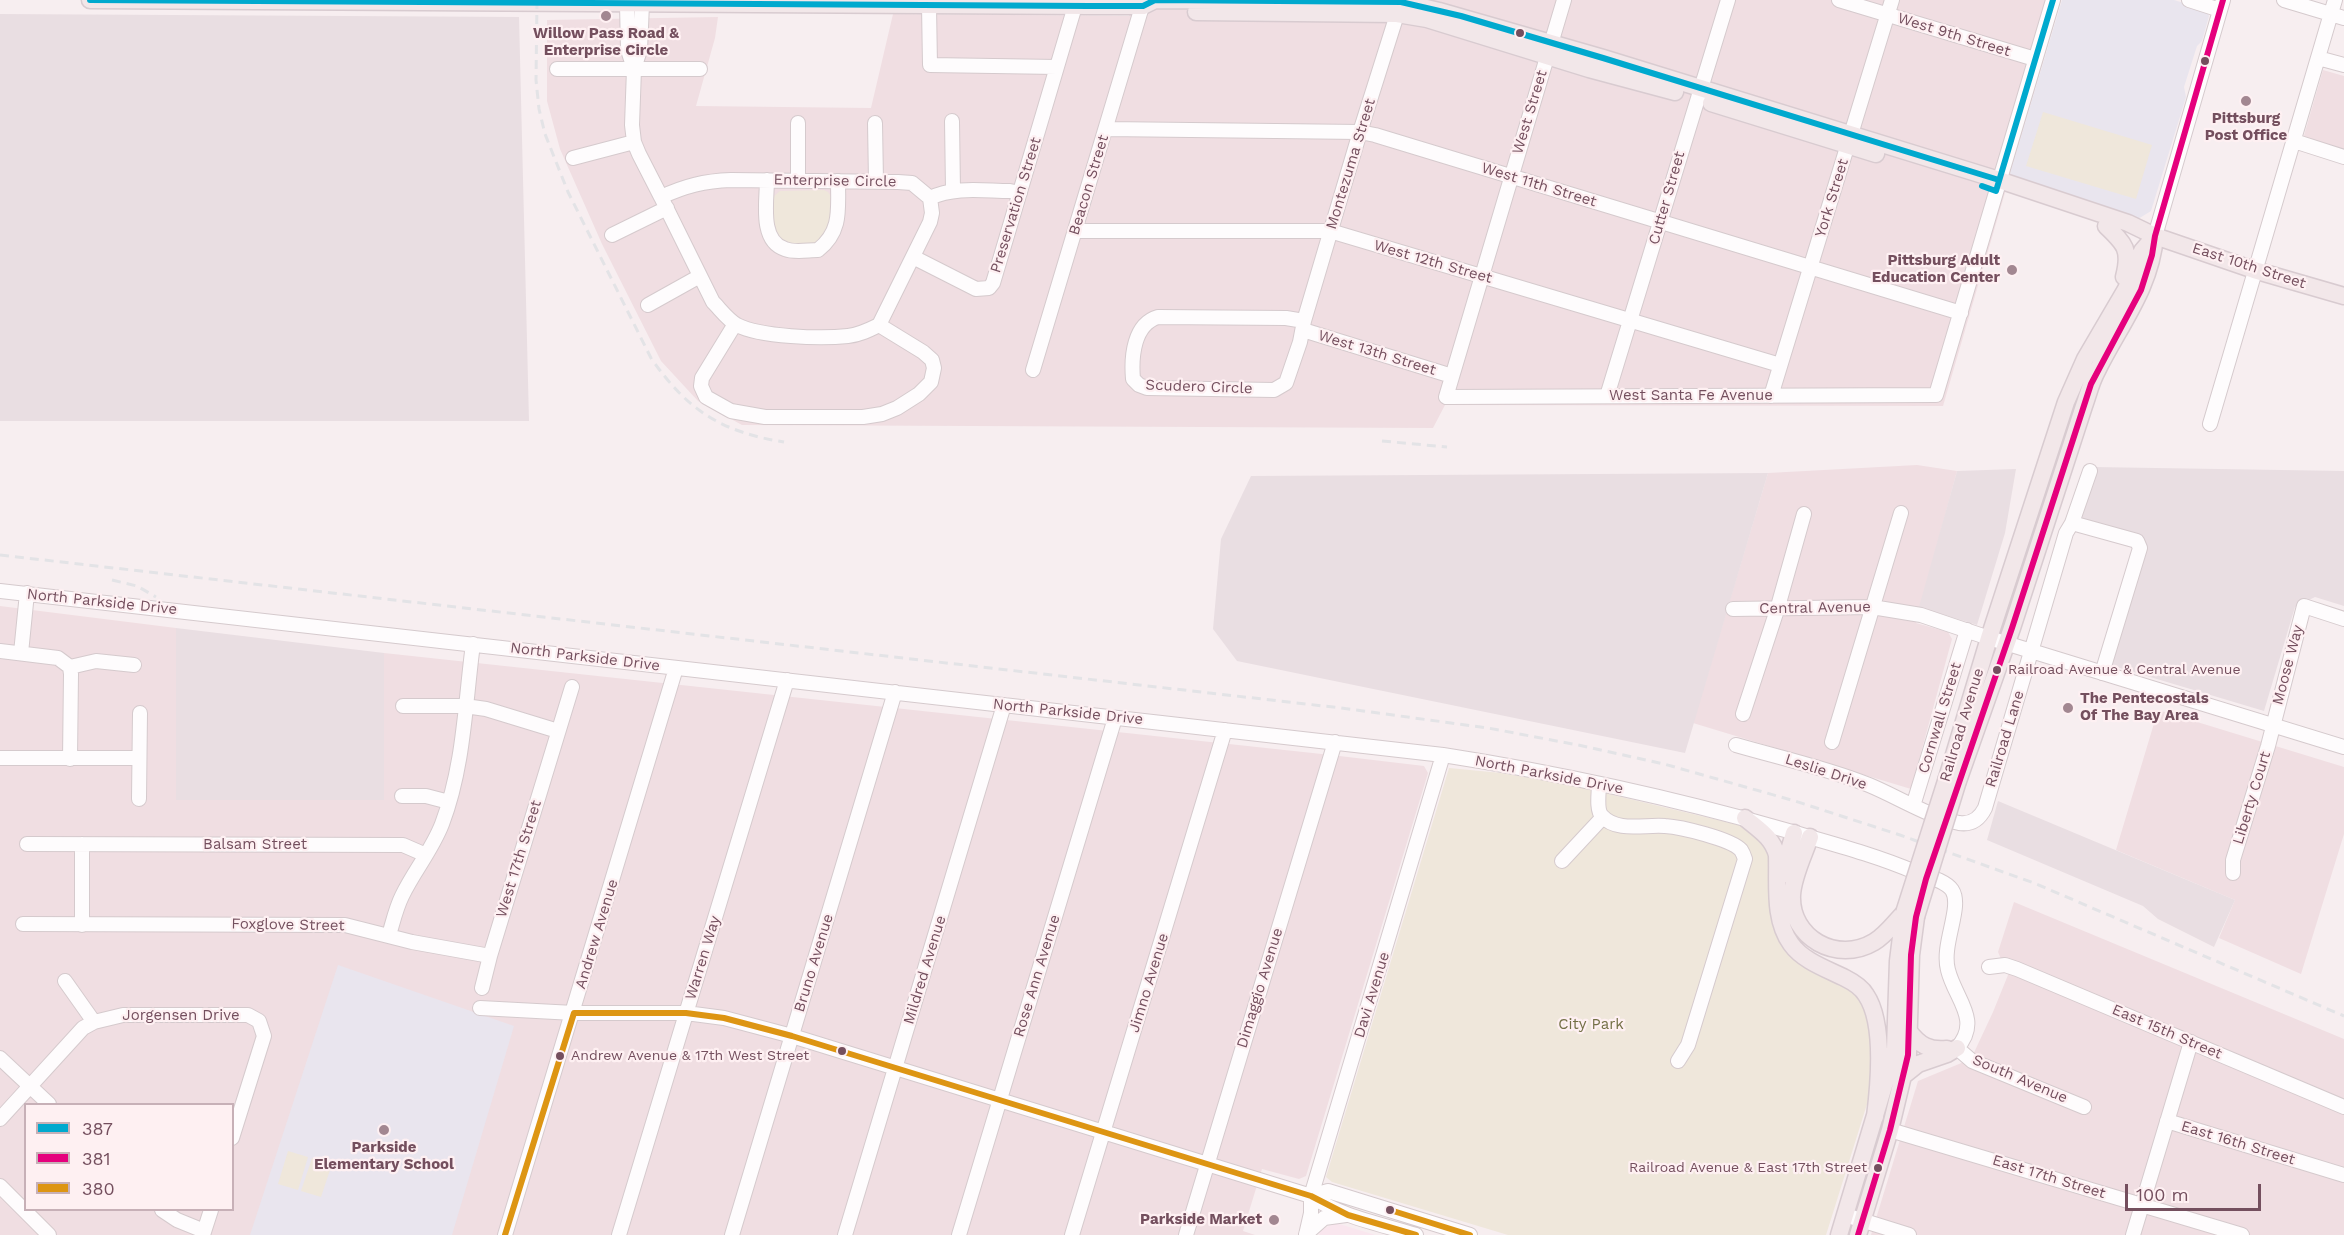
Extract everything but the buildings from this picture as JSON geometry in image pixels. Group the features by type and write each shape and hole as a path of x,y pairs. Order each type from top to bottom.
{"main road":[{"path":"90,0 928,6 1075,6 1144,3 1151,11 1400,6 1461,16 1548,49 1998,185"},
{"name":"East 10th Street","path":"1998,185 2106,226 2134,234 2155,236"},
{"name":"East 10th Street","path":"1998,185 2128,223 2155,236 2254,270 2344,296"},
{"path":"2106,226 2127,249 2128,261 2125,275 2114,307"},
{"name":"Railroad Avenue","path":"1839,1235 1895,1049 1898,961 1910,915 1953,779 1989,638 2066,402 2085,359 2126,289 2142,251 2155,236"},
{"name":"Railroad Avenue","path":"1953,779 2006,644 2096,372 2144,284 2154,255 2155,236"},
{"path":"1745,818 1769,837 1774,846 1779,888 1779,916 1792,945 1801,955 1856,985 1866,994 1876,1023 1879,1061 1875,1117"},
{"path":"1802,835 1792,896 1798,923 1818,944 1840,950 1860,948 1880,937 1910,915"},
{"path":"1779,888 1802,835"},
{"name":"Railroad Avenue","path":"1860,1228 1890,1130 1908,1055 1910,915"},
{"path":"1908,1030 1914,1038 1928,1048 1936,1050 1957,1048"},
{"path":"1903,1076 1918,1064 1957,1048"}],"street":[{"name":"West Street","path":"1446,397 1564,0"},
{"name":"Cutter Street","path":"1607,396 1728,0"},
{"name":"West 9th Street","path":"1839,0 2035,59"},
{"name":"York Street","path":"1771,396 1892,0"},
{"path":"1961,313 2053,0"},
{"path":"2189,0 2222,5"},
{"path":"2284,0 2344,18"},
{"path":"2210,424 2335,0"},
{"name":"Beacon Street","path":"1032,370 1144,3"},
{"path":"634,4 628,50 634,69 632,102 634,142 713,302 735,324 772,335 849,336 864,333 879,325 913,257 930,222 932,204 930,198 953,190 1020,193"},
{"name":"Railroad Avenue","path":"2155,236 2222,5"},
{"path":"928,6 930,66 1057,67"},
{"name":"Preservation Street","path":"913,257 976,289 989,288 993,283 1075,6"},
{"name":"Montezuma Street","path":"1304,325 1330,231 1400,6"},
{"path":"2318,58 2344,66"},
{"path":"557,69 700,69"},
{"path":"952,121 953,190"},
{"path":"798,123 798,180"},
{"path":"875,123 876,181"},
{"name":"West 11th Street","path":"1106,129 1360,132 1961,313"},
{"path":"2294,141 2344,158"},
{"path":"573,158 634,142"},
{"path":"767,180 766,219 769,232 775,242 784,249 818,250 829,242 834,232 838,217 838,181"},
{"name":"Enterprise Circle","path":"612,235 664,203 689,184 706,181 798,180 912,183 930,198"},
{"name":"West 12th Street","path":"1076,231 1330,231 1780,365"},
{"path":"648,305 700,276"},
{"name":"West Santa Fe Avenue","path":"1446,397 1936,395 1961,313"},
{"name":"Scudero Circle","path":"1158,317 1274,318 1304,325 1289,378 1281,388 1274,390 1147,388 1138,385 1133,379 1137,334 1149,319 1158,317"},
{"path":"735,324 702,378 701,386 706,398 732,411 765,417 863,417 890,411 919,394 931,382 934,373 932,360 879,325"},
{"name":"West 13th Street","path":"1304,325 1452,376"},
{"name":"Railroad Lane","path":"1913,806 1960,823 1972,822 1980,817 2066,533 2072,523 2090,471"},
{"path":"1832,742 1901,513"},
{"path":"1743,714 1804,514"},
{"path":"2072,523 2137,541 2140,548 2102,673"},
{"name":"North Parkside Drive","path":"0,591 1443,755 1508,765 1745,818 1897,864 1951,888 1956,908 1947,940 1947,968 1967,1017 1969,1028 1964,1041 1957,1048"},
{"path":"21,653 27,593"},
{"name":"Moose Way","path":"2273,724 2304,606 2344,619"},
{"name":"Central Avenue","path":"1733,609 1872,607 1921,615 2006,644 2344,747"},
{"name":"Cornwall Street","path":"1913,806 1966,630"},
{"path":"388,935 402,897 442,824 449,802 459,765 473,644"},
{"path":"0,651 58,658 70,667 72,674 70,759"},
{"path":"70,667 96,661 134,664"},
{"name":"Andrew Avenue","path":"505,1235 574,1013 676,668"},
{"name":"Warren Way","path":"619,1235 786,680"},
{"name":"West 17th Street","path":"482,988 572,687"},
{"name":"Bruno Avenue","path":"732,1235 895,692"},
{"name":"Mildred Avenue","path":"845,1235 1004,705"},
{"path":"403,706 465,706 486,709 558,731"},
{"path":"139,798 140,713"},
{"name":"Rose Ann Avenue","path":"959,1235 1115,718"},
{"name":"Liberty Court","path":"2233,873 2233,860 2273,724"},
{"name":"Jimno Avenue","path":"1072,1235 1225,730"},
{"name":"Dimaggio Avenue","path":"1186,1235 1335,742"},
{"name":"Leslie Drive","path":"1736,745 1870,785 1913,806"},
{"name":"Davi Avenue","path":"1306,1234 1311,1213 1311,1196 1443,755"},
{"path":"0,758 139,758"},
{"path":"1599,784 1600,813 1602,817 1615,824 1642,827 1666,826 1704,835 1740,849 1745,858 1688,1045 1678,1061"},
{"path":"402,796 426,796 449,802"},
{"path":"1562,861 1602,817"},
{"name":"Balsam Street","path":"27,844 403,845 426,855"},
{"path":"82,844 82,925"},
{"name":"Foxglove Street","path":"23,924 345,925 412,942 490,956"},
{"name":"East 15th Street","path":"1989,967 2005,965 2017,969 2344,1107"},
{"path":"65,981 94,1022"},
{"path":"480,1008 574,1013 686,1013 724,1018 792,1036 1311,1196 1323,1205 1349,1215 1416,1235"},
{"name":"Jorgensen Drive","path":"0,1119 83,1028 94,1022 123,1015 248,1016 260,1021 264,1036 236,1115"},
{"path":"2133,1235 2191,1042"},
{"name":"South Avenue","path":"1957,1048 1972,1060 2084,1107"},
{"path":"0,1058 48,1103"},
{"name":"East 16th Street","path":"2167,1121 2344,1175"},
{"name":"East 17th Street","path":"1890,1130 2242,1235"},
{"path":"0,1186 24,1210"},
{"path":"1311,1196 1328,1191 1470,1235"},
{"path":"25,1211 49,1235"},
{"path":"165,1211 177,1220 204,1233 210,1211"},
{"path":"1306,1234 1324,1218 1349,1215"},
{"path":"1845,1215 1860,1228 1909,1235"}],"shaded area":[{"path":"1135,0 2061,0 1943,406 1445,405 1433,428 742,425 698,401 661,361 602,244 560,149 547,101 547,20 718,17 715,38 696,106 871,108 893,14 1129,16"},
{"path":"2062,0 2174,0 2206,10 2209,16 2184,87 2186,97 2151,211 2138,219 2014,179 2010,173"},
{"path":"0,14 519,17 529,421 0,421"},
{"path":"2323,70 2344,76 2344,152 2303,139"},
{"path":"1917,465 1957,471 1916,623 1948,632 1952,639 1911,789 1693,723 1768,473"},
{"path":"2093,467 2344,471 2344,606 2315,597 2295,607 2264,711 2110,665 2144,541 2077,519"},
{"path":"2016,469 2005,533 1977,625 1919,607 1957,471"},
{"path":"1768,473 1685,753 1237,661 1213,629 1221,539 1251,476"},
{"path":"0,606 176,628 176,799 384,800 384,653 1424,766 1428,773 1306,1176 1299,1179 1262,1169 1243,1231 1255,1235 0,1235"},
{"path":"176,628 384,653 384,800 176,800"},
{"path":"2158,710 2344,767 2344,834 2301,974 2219,938 2235,900 2116,850"},
{"path":"1998,801 2235,900 2214,947 2158,919 2143,906 1987,840"},
{"path":"2014,902 2344,1039 2344,1235 1871,1235 1918,1081 1971,1059 1993,1012 2008,975 1998,952"},
{"name":"Parkside Elementary School","path":"338,965 514,1026 452,1235 250,1235"},
{"path":"1336,1223 1375,1235 1319,1235 1320,1230"}],"green space":[{"path":"2043,112 2152,145 2136,199 2026,166"},
{"path":"824,190 831,196 829,229 817,244 787,245 776,229 773,217 773,197 780,191"},
{"name":"City Park","path":"1449,768 1501,773 1571,785 1743,826 1760,836 1770,853 1779,928 1858,995 1866,1011 1873,1052 1873,1085 1826,1235 1508,1235 1332,1182 1326,1177"},
{"path":"288,1151 308,1157 298,1190 278,1184"},
{"path":"312,1158 332,1164 321,1197 301,1191"}],"railway":[{"path":"537,0 536,80 539,109 545,134 568,192 651,358 678,392 707,416 742,432 784,442"},
{"path":"1382,441 1447,447"},
{"path":"0,555 1341,708 1488,728 1578,745 1664,764 1795,801 1897,834 2034,883 2344,1016"},
{"path":"112,580 137,586 156,597"}],"transit line":[{"name":"387","path":"90,0 1089,6 1143,6 1155,0 1401,2 1461,16 1603,58 1999,180"},
{"name":"387","path":"1982,186 1996,191 2053,0"},
{"name":"381","path":"1858,1235 1890,1130 1908,1055 1911,955 1916,917 1926,879 2012,628 2091,384 2141,290 2223,0"},
{"name":"380","path":"505,1235 574,1013 686,1013 724,1018 792,1036 1311,1196 1348,1215 1416,1235"},
{"name":"380","path":"1390,1210 1470,1235"}],"place":[{"name":"Willow Pass Road & Enterprise Circle","path":"606,16"},
{"name":"Pittsburg Post Office","path":"2246,101"},
{"name":"Pittsburg Adult Education Center","path":"2012,270"},
{"name":"Railroad Avenue & Central Avenue","path":"1997,670"},
{"name":"The Pentecostals Of The Bay Area","path":"2068,708"},
{"name":"Andrew Avenue & 17th West Street","path":"560,1056"},
{"name":"Parkside Elementary School","path":"384,1130"},
{"name":"Railroad Avenue & East 17th Street","path":"1878,1168"},
{"name":"Parkside Market","path":"1274,1220"}]}
